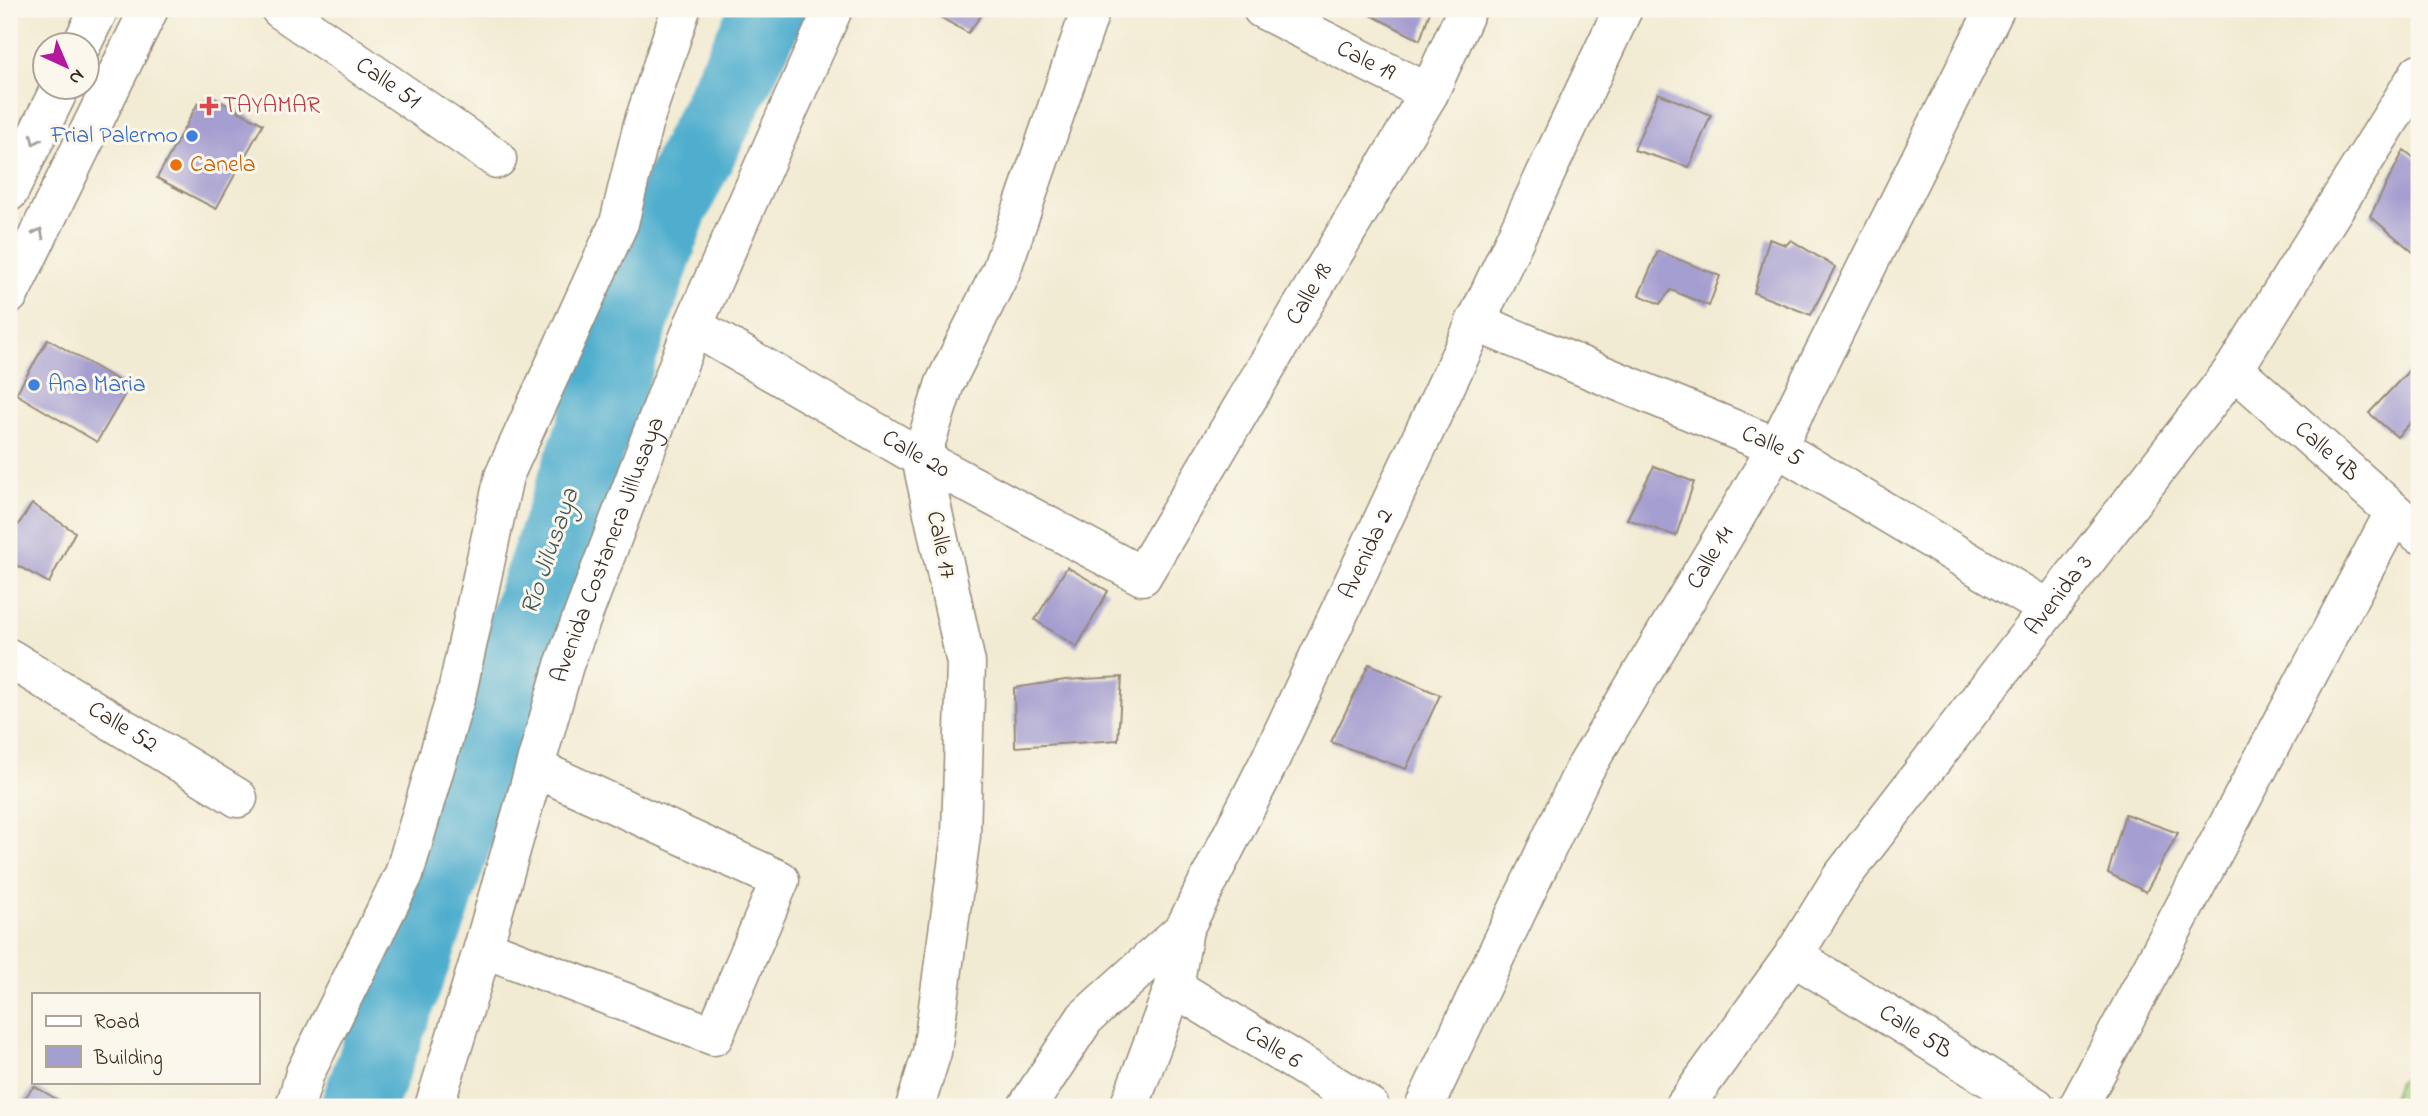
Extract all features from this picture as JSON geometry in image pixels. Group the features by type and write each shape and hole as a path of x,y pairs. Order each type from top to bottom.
{"street":[{"path":"88,32 99,9"},
{"path":"9,295 149,9"},
{"name":"Calle 51","path":"280,9 497,159"},
{"path":"295,1107 305,1073 404,874 457,692 504,476 619,223 643,124 681,9"},
{"name":"Avenida Costanera Jillusaya","path":"434,1107 483,948 564,665 693,326 833,9"},
{"name":"Calle 17","path":"915,1107 932,1052 961,835 965,663 921,458 945,383 1000,271 1091,9"},
{"name":"Cale 19","path":"1262,9 1429,93"},
{"name":"Calle 18","path":"1142,576 1429,93 1467,9"},
{"name":"Avenida 2","path":"1129,1107 1174,987 1184,929 1270,760 1623,9"},
{"name":"Calle 14","path":"1424,1107 1583,772 1777,447 1995,9"},
{"name":"Avenida 3","path":"1684,1107 1793,956 1841,878 2234,369 2419,73"},
{"path":"9,192 53,102"},
{"name":"Calle 5","path":"1475,322 1777,447 2048,609"},
{"name":"Calle 20","path":"693,326 921,458 1142,576"},
{"name":"Calle 4B","path":"2234,369 2407,524"},
{"path":"2078,1107 2407,524"},
{"name":"Calle 52","path":"9,657 238,798"},
{"path":"483,948 714,1036 780,880 535,768"},
{"path":"1027,1107 1085,1018 1184,929"},
{"name":"Calle 5B","path":"1793,956 2036,1107"},
{"name":"Calle 6","path":"1174,987 1370,1107"}],"green space":[{"path":"2419,1067 2419,1107 2389,1107 2398,1082"}],"building":[{"path":"926,9 986,9 968,33"},
{"path":"1359,9 1431,9 1420,40"},
{"path":"1658,93 1711,115 1689,167 1634,150"},
{"path":"214,98 263,124 216,209 157,178 198,103"},
{"path":"2404,150 2419,162 2419,257 2370,216"},
{"path":"1769,239 1786,245 1791,240 1835,267 1811,315 1754,293"},
{"path":"1658,251 1720,276 1709,306 1671,290 1660,304 1639,295"},
{"path":"48,339 129,387 97,442 16,394"},
{"path":"2415,364 2419,368 2419,414 2397,437 2369,413"},
{"path":"1654,466 1694,482 1676,536 1627,519"},
{"path":"32,504 75,532 49,583 9,561 9,533 12,534"},
{"path":"1067,567 1108,591 1077,647 1035,620"},
{"path":"1369,664 1440,695 1406,769 1331,742"},
{"path":"1122,677 1118,740 1015,747 1014,688 1065,680"},
{"path":"2125,814 2178,833 2146,892 2108,873"},
{"path":"34,1086 70,1107 18,1107"}],"waterway":[{"name":"Río Jilusaya","path":"358,1107 431,911 500,698 671,207 769,9"}],"place":[{"name":"TAYAMAR","path":"209,106"},
{"name":"Frial Palermo","path":"192,136"},
{"name":"Canela","path":"176,165"},
{"name":"Ana Maria","path":"34,385"}]}
